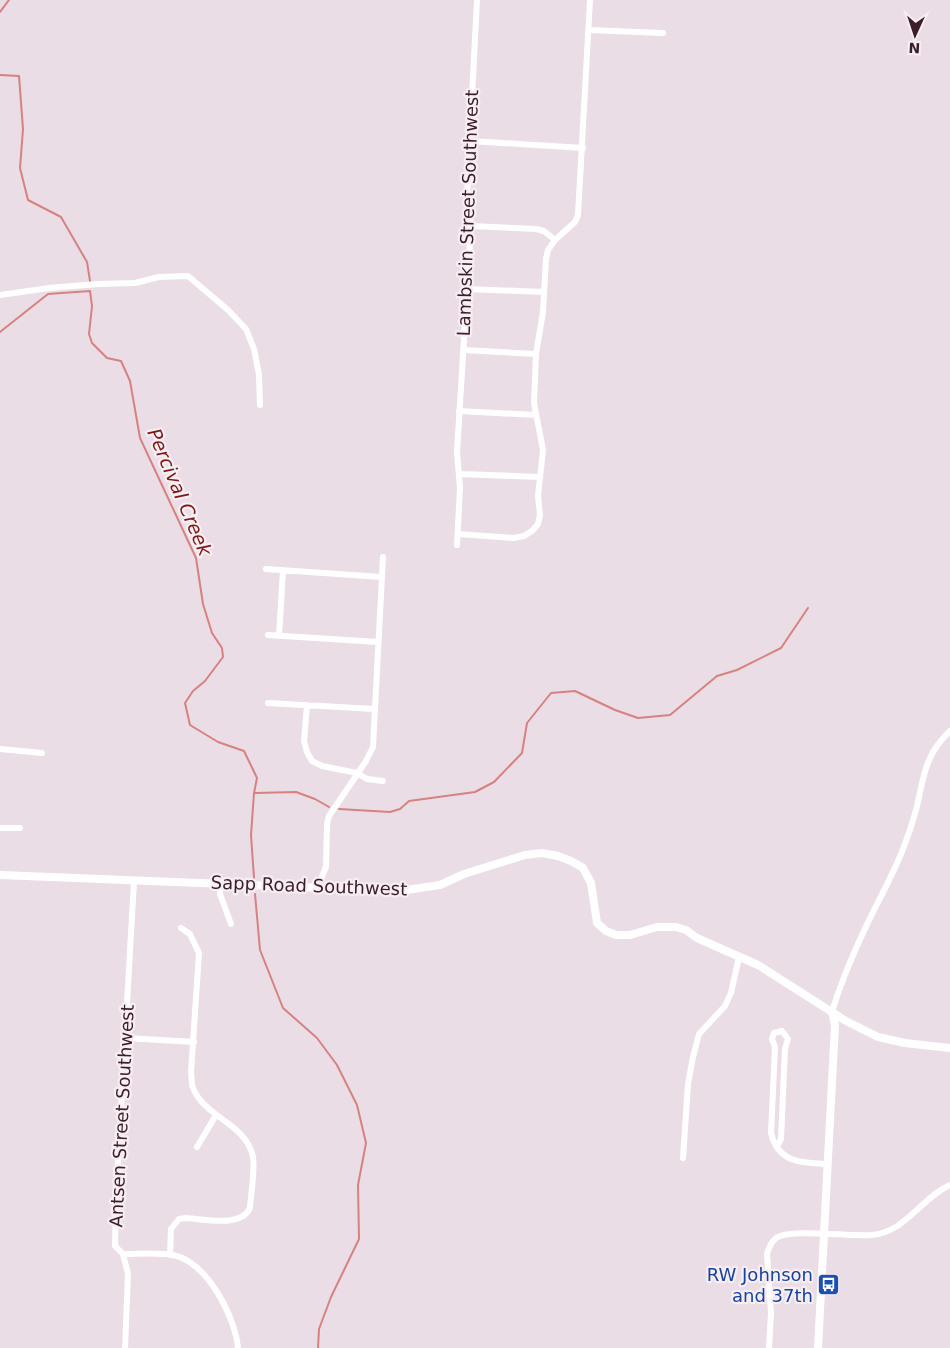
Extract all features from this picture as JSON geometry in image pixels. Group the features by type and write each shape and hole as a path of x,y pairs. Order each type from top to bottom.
{"street":[{"name":"Lambskin Street Southwest","path":"457,545 460,474 457,452 466,289 472,226 467,195 477,0"},
{"path":"458,534 514,538 524,536 538,524 540,514 538,496 543,450 534,403 536,354 543,312 548,250 555,240 575,222 578,215 590,0"},
{"path":"588,30 663,33"},
{"path":"470,142 582,148"},
{"path":"472,226 544,230 555,240"},
{"path":"0,295 48,288 135,283 159,277 188,276 228,310 246,329 254,349 259,375 260,405"},
{"path":"466,289 544,292"},
{"path":"463,350 536,354"},
{"path":"460,411 536,415"},
{"path":"460,474 540,477"},
{"path":"317,888 326,867 328,820 373,747 383,557"},
{"path":"266,569 381,577"},
{"path":"279,636 283,570"},
{"path":"268,635 378,642"},
{"path":"268,703 374,709"},
{"path":"307,705 304,741 306,752 312,761 322,766 345,769 367,779 384,781"},
{"path":"818,1348 835,1025 832,1012 841,984 863,932 907,840 917,806 924,770 930,756 950,731"},
{"path":"0,749 42,753"},
{"path":"0,828 20,828"},
{"name":"Sapp Road Southwest","path":"0,875 400,891 440,885 464,874 525,855 542,853 571,861 583,868 591,883 597,924 606,932 624,935 657,927 676,927 686,930 696,938 758,965 832,1012 878,1037 905,1043 950,1048"},
{"name":"Antsen Street Southwest","path":"125,1348 128,1274 123,1254 115,1246 116,1196 134,881"},
{"path":"220,884 220,894 231,924"},
{"path":"170,1255 171,1230 179,1219 234,1221 247,1214 250,1208 253,1158 243,1136 234,1126 207,1108 192,1086 198,952 190,934 181,928"},
{"path":"683,1158 688,1084 699,1034 725,1006 731,992 739,957"},
{"path":"777,1146 781,1138 785,1049 788,1039 782,1031 774,1033 772,1039 775,1047 771,1133 777,1146 793,1161 827,1164"},
{"path":"126,1038 194,1042"},
{"path":"197,1147 216,1115"},
{"path":"769,1348 771,1313 767,1262 769,1246 778,1237 787,1234 870,1235 885,1233 904,1221 939,1191 950,1185"},
{"path":"123,1254 170,1255 192,1264 223,1302 236,1334 238,1348"}],"waterway":[{"name":"Percival Creek","path":"0,12 9,0"},
{"name":"Percival Creek","path":"0,75 19,76 23,129 20,168 28,200 61,217 87,262 90,281"},
{"name":"Percival Creek","path":"0,332 48,294 90,291 92,306 89,334 92,343 107,358 121,361 130,381 140,438 196,558 203,604 212,633 222,648 223,657 185,703 190,725 218,742 244,751 257,778 251,835 254,878"},
{"path":"339,809 390,812 400,809 409,801 475,792 494,782 522,753 527,723 551,693 575,691 615,710 638,718 670,715 717,676 737,670 781,648 808,608"},
{"path":"255,793 296,792 329,807"},
{"name":"Percival Creek","path":"255,894 260,950 283,1008 317,1038 337,1065 357,1105 366,1143 358,1185 359,1239 331,1297 319,1329 318,1348"}],"place":[{"name":"RW Johnson and 37th","path":"829,1285"}]}
